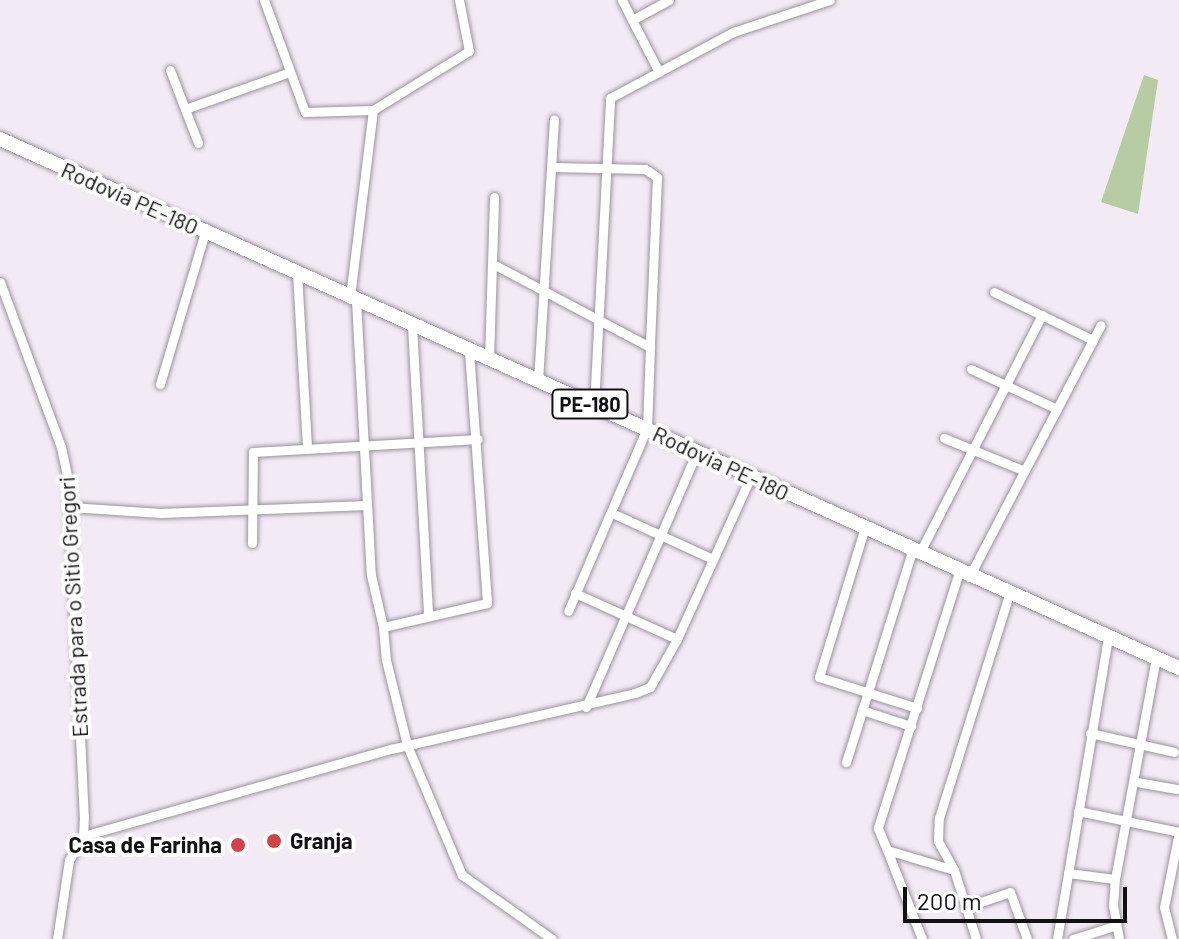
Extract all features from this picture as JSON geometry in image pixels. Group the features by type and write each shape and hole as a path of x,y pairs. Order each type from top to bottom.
{"main road":[{"name":"Rodovia PE-180","path":"0,139 412,326 647,428 864,530 1179,668"}],"street":[{"path":"264,0 305,112 373,110 469,51 459,0"},
{"path":"622,0 659,72"},
{"path":"632,20 669,0"},
{"path":"594,406 610,98 733,32 830,0"},
{"path":"170,70 198,143"},
{"path":"185,109 290,72"},
{"path":"373,110 353,299 371,575 407,745 466,880 552,939"},
{"path":"538,381 547,292 554,119"},
{"path":"552,167 650,170 658,182 647,428 568,611"},
{"path":"489,359 495,265 494,197"},
{"path":"160,384 205,232"},
{"path":"495,265 650,347"},
{"path":"297,273 307,447"},
{"name":"Estrada para o Sitio Gregori","path":"0,282 61,447 70,507 83,836 69,860 57,939"},
{"path":"994,292 1093,340"},
{"path":"846,762 916,552 973,451 1042,315"},
{"path":"922,939 879,823 964,574 1025,471 1101,325"},
{"path":"412,326 428,614"},
{"path":"383,627 428,614 487,603 478,439 469,351"},
{"path":"971,369 1057,409"},
{"path":"944,438 1025,471"},
{"path":"252,543 256,510 253,452 364,442 478,439"},
{"path":"586,707 697,452"},
{"path":"83,836 192,801 276,785 407,745 586,707 650,687 677,639 750,478"},
{"path":"70,507 161,513 367,505"},
{"path":"612,513 713,559"},
{"path":"864,530 819,677 917,708"},
{"path":"575,593 677,639"},
{"path":"976,939 954,870 938,841 939,818 1009,594"},
{"path":"1057,939 1108,637"},
{"path":"1119,939 1114,926 1115,879 1137,782 1156,658"},
{"path":"862,710 911,726"},
{"path":"1090,733 1174,752"},
{"path":"1137,782 1176,789"},
{"path":"1078,811 1179,832 1175,874 1164,907 1172,939"},
{"path":"887,850 954,870"},
{"path":"1068,873 1115,879"},
{"path":"966,907 1010,892 1027,939"},
{"path":"1073,939 1114,926"}],"green space":[{"path":"1144,75 1158,80 1138,214 1101,202"}],"place":[{"name":"Granja","path":"274,841"},
{"name":"Casa de Farinha","path":"238,845"}]}
